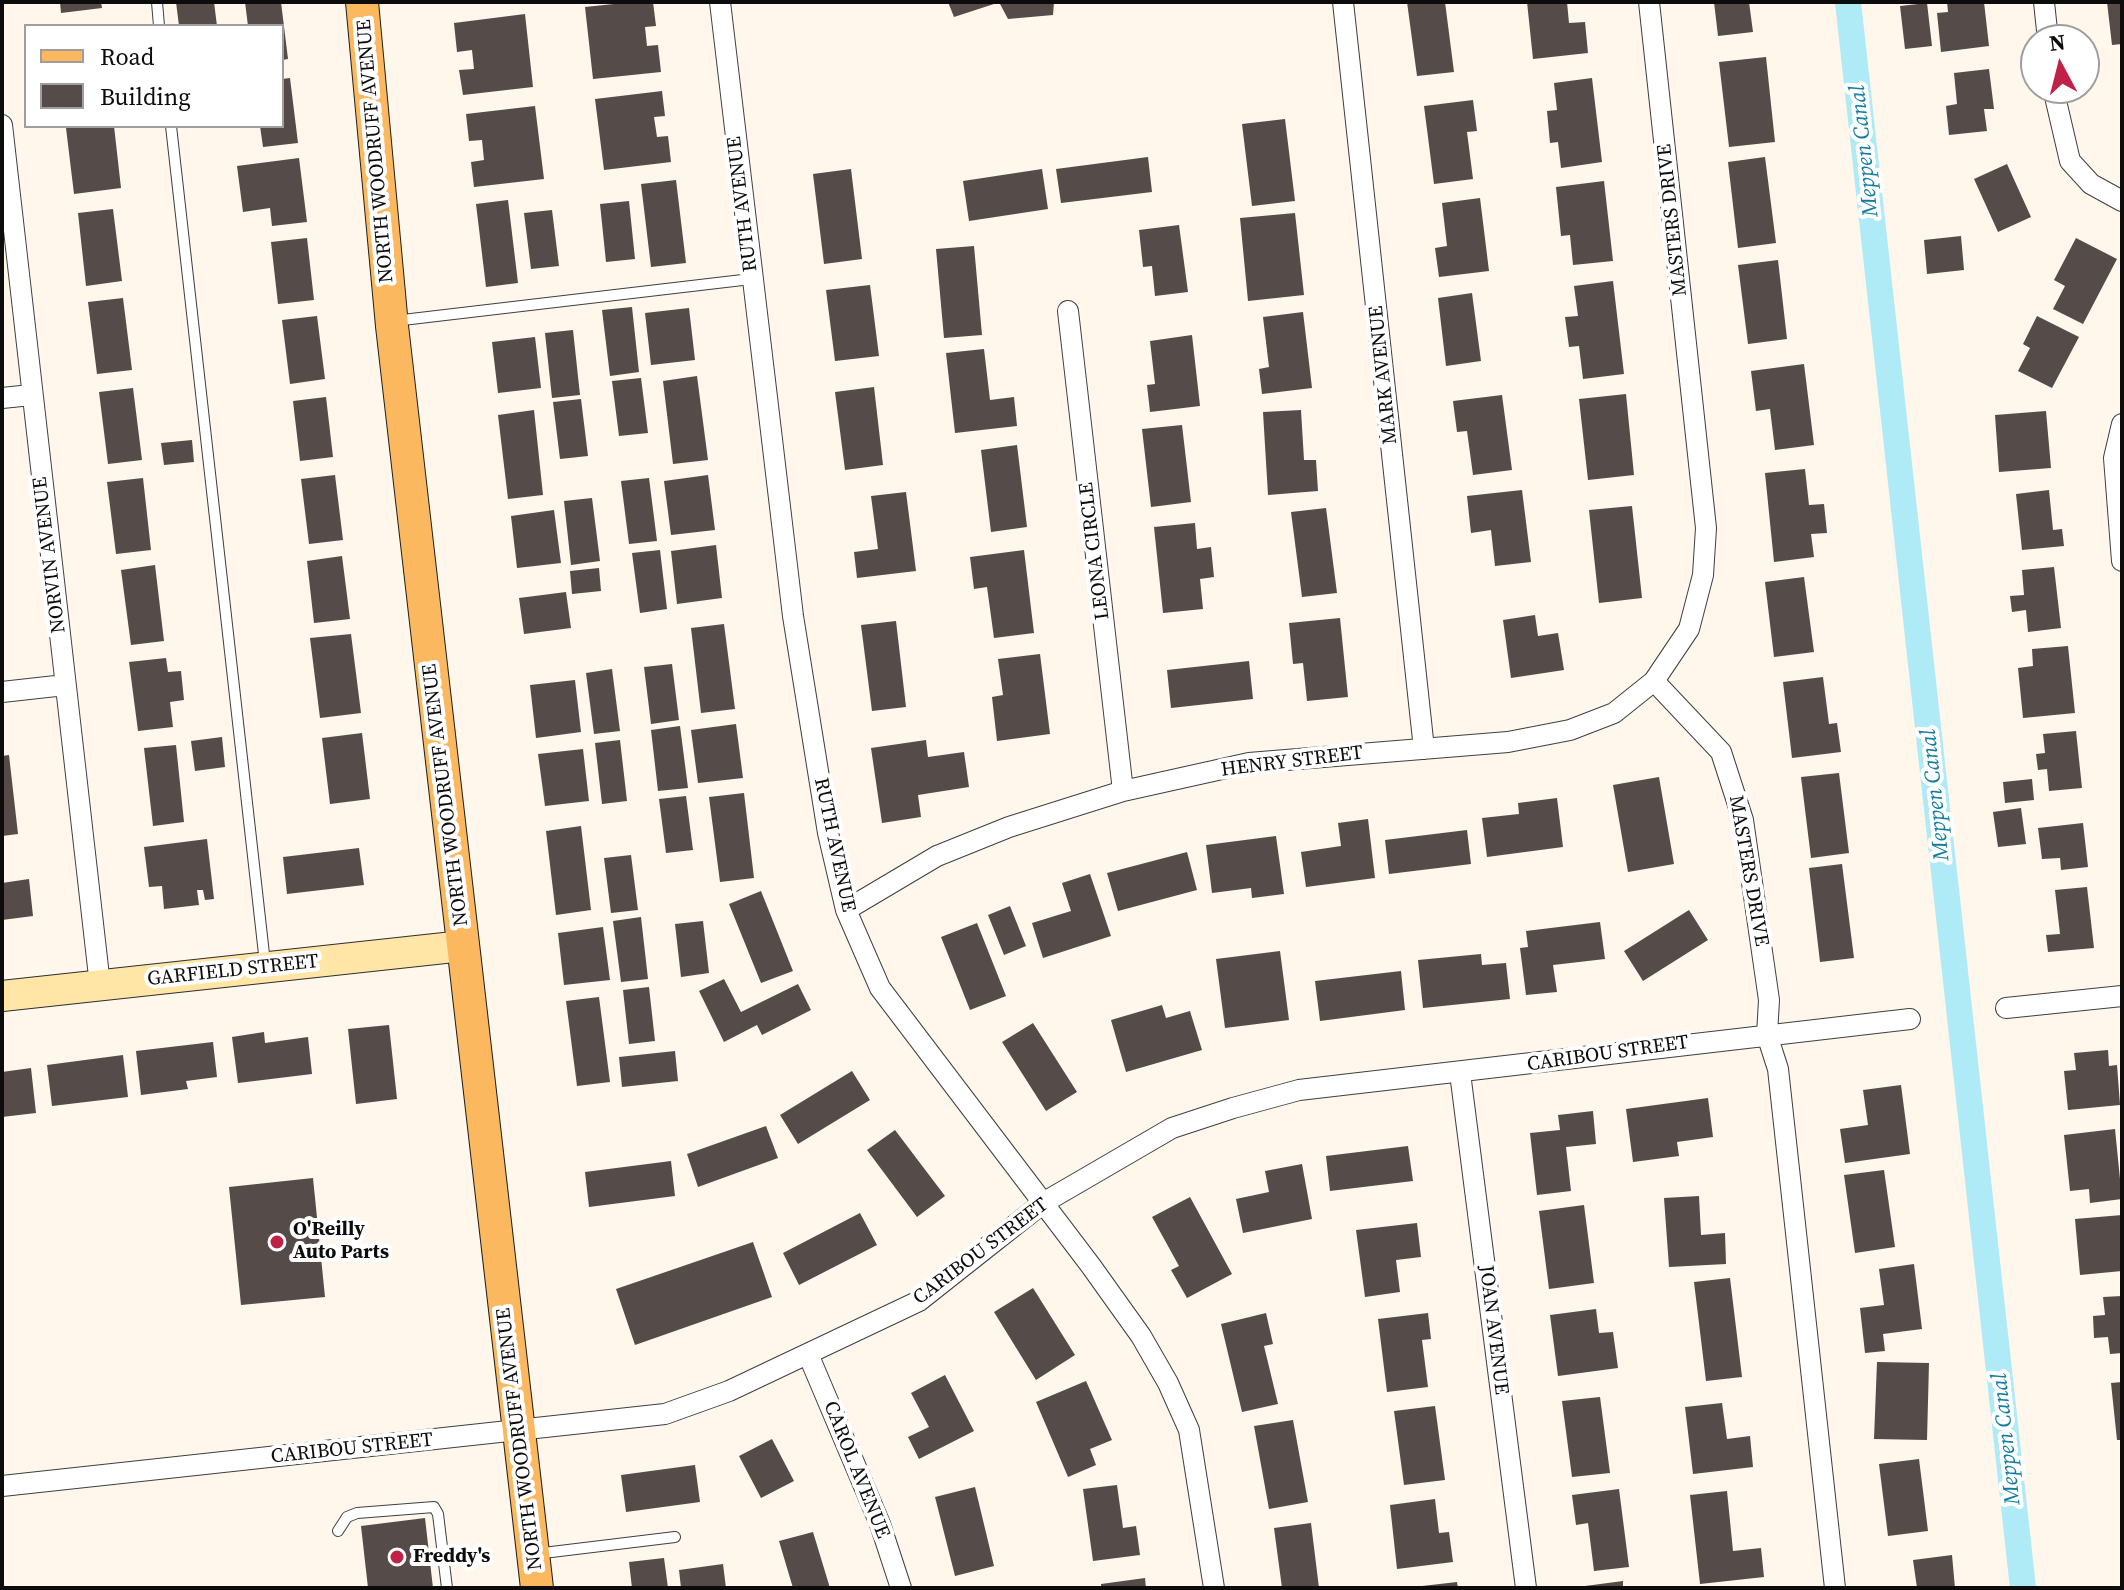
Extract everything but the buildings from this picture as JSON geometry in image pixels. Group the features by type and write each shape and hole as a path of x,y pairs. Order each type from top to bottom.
{"main road":[{"name":"NORTH WOODRUFF AVENUE","path":"362,2 392,321 537,1588"}],"street":[{"name":"RUTH AVENUE","path":"720,2 793,616 828,833 846,910 880,988 1141,1336 1168,1383 1189,1430 1214,1588"},
{"name":"MARK AVENUE","path":"1343,2 1424,749"},
{"name":"MASTERS DRIVE","path":"1649,2 1706,528 1703,575 1689,629 1654,681 1721,752 1743,820 1767,985 1767,1035 1778,1069 1835,1588"},
{"path":"2044,2 2046,24"},
{"path":"2057,104 2070,161 2091,184 2122,201"},
{"name":"NORVIN AVENUE","path":"2,125 100,985"},
{"name":"LEONA CIRCLE","path":"1068,311 1123,791"},
{"path":"2,398 31,395"},
{"path":"2122,424 2114,458 2122,561"},
{"name":"HENRY STREET","path":"846,910 937,856 1009,827 1123,791 1249,763 1508,742 1570,730 1614,713 1654,681"},
{"path":"2,692 65,685"},
{"name":"GARFIELD STREET","path":"2,996 463,946"},
{"path":"2006,1008 2122,996"},
{"name":"CARIBOU STREET","path":"2,1486 665,1414 729,1391 919,1301 1043,1203 1172,1128 1233,1108 1299,1090 1910,1019"},
{"name":"JOAN AVENUE","path":"1460,1073 1526,1588"},
{"name":"CAROL AVENUE","path":"808,1354 880,1524 901,1588"}],"lane":[{"path":"157,2 159,24"},
{"path":"171,128 265,967"},
{"path":"392,321 751,279"},
{"path":"338,1531 347,1517 357,1513 434,1507 438,1514 447,1588"},
{"path":"533,1554 675,1537"}],"waterway":[{"name":"Meppen Canal","path":"1848,2 2023,1588"}],"place":[{"name":"O'Reilly Auto Parts","path":"277,1242"},
{"name":"Freddy's","path":"397,1557"}]}
